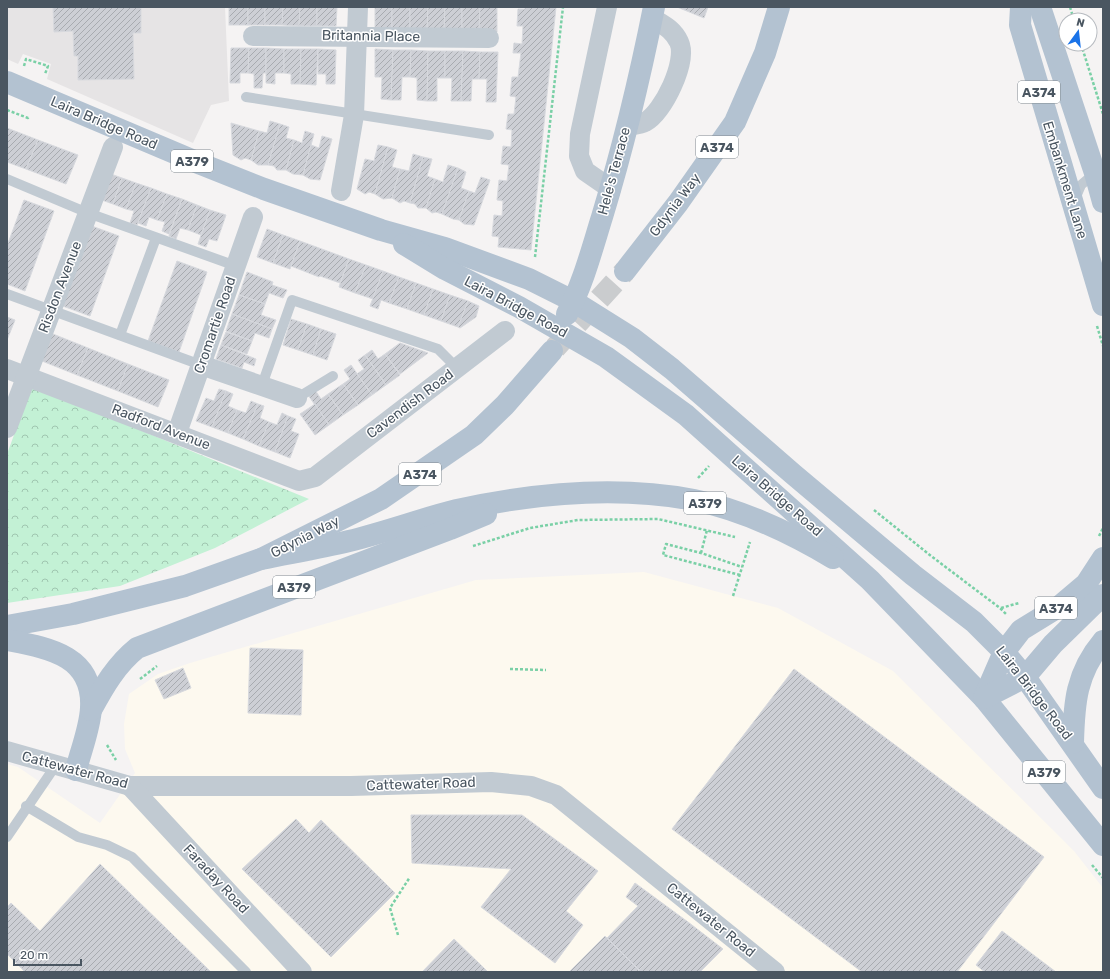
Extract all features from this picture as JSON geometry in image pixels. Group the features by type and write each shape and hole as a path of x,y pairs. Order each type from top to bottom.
{"main road":[{"name":"Gdynia Way","path":"625,271 678,203 735,122 765,53 780,7"},
{"name":"Embankment Lane","path":"1021,7 1020,25 1103,305"},
{"name":"A374","path":"1040,7 1099,172 1103,202"},
{"name":"Hele's Terrace","path":"558,329 573,301 594,244 627,126 653,12"},
{"name":"Laira Bridge Road","path":"7,82 264,189 381,230 445,248 529,280 573,301 632,338 672,369 913,575 974,622 1004,652 1025,677 1073,743 1103,788"},
{"name":"Laira Bridge Road","path":"381,230 445,269 558,329 606,357 686,415 870,580 984,698 1103,845"},
{"name":"Gdynia Way","path":"7,626 128,601 185,586 261,560 381,499 445,456 474,435 504,405 552,351"},
{"name":"A379","path":"261,560 350,541 458,510 561,493 619,492 661,495 695,501 767,524 811,545 870,580"},
{"name":"A379","path":"91,710 111,674 123,659 137,648 450,529 524,498"},
{"name":"A374","path":"1004,652 1021,630 1060,606 1086,584 1103,558"},
{"name":"A374","path":"984,698 1025,677 1053,644 1103,595"},
{"name":"A379","path":"7,640 37,646 57,653 74,662 83,671 91,693 91,710 76,770"},
{"path":"1073,743 1074,702 1079,681 1083,670 1103,641"},
{"path":"984,698 1004,652"}],"street":[{"path":"341,191 354,115 358,7"},
{"path":"607,7 580,134 579,156 585,171 610,189"},
{"path":"627,126 644,122 659,110 669,96 680,60 680,43 672,30 653,12"},
{"name":"Britannia Place","path":"253,36 489,38"},
{"name":"Risdon Avenue","path":"7,428 113,147"},
{"name":"Cromartie Road","path":"178,433 253,217"},
{"name":"Cavendish Road","path":"315,477 505,331"},
{"path":"201,365 297,398"},
{"name":"Radford Avenue","path":"7,369 178,433 299,481 315,477"},
{"name":"Cattewater Road","path":"7,751 130,786 335,786 492,782 531,786 556,795 775,972"},
{"name":"Faraday Road","path":"130,786 302,972"}],"lane":[{"path":"246,97 489,135"},
{"path":"1073,206 1081,185 1099,172"},
{"path":"7,179 88,213 236,266"},
{"path":"120,335 156,238"},
{"path":"7,294 201,365"},
{"path":"262,385 292,300 438,349 457,368"},
{"path":"297,398 333,376"},
{"path":"7,837 26,806 56,765"},
{"path":"26,806 78,837 107,845 132,857 246,972"}],"path":[{"path":"529,280 537,246 540,205 563,7"},
{"path":"1084,52 1103,114"},
{"path":"24,66 26,59 48,66"},
{"path":"7,110 28,118"},
{"path":"471,546 530,528 578,520 658,519 741,538"},
{"path":"732,596 750,542 746,540"},
{"path":"740,575 663,555 666,544 701,553 742,567"},
{"path":"137,681 160,663"},
{"path":"510,669 546,670"},
{"path":"106,742 130,786"},
{"path":"1087,860 1103,878"},
{"path":"398,935 390,908 410,877"}],"shaded area":[{"path":"7,7 225,7 229,101 211,105 193,143 47,79 51,64 23,54 18,64 7,59"},
{"path":"644,572 778,608 893,671 1074,851 1103,888 1102,972 7,972 7,764 18,767 100,823 135,773 125,749 124,724 129,694 158,674 190,663 476,580"}],"green space":[{"path":"32,386 309,499 215,548 120,586 7,603 7,454"}],"building":[{"path":"53,7 141,7 141,33 133,33 134,79 78,80 78,56 74,56 73,31 54,32"},
{"path":"229,7 248,7 248,25 229,25"},
{"path":"248,7 265,7 265,25 248,25"},
{"path":"265,7 283,7 282,25 265,25"},
{"path":"283,7 300,7 299,26 282,25"},
{"path":"300,7 317,7 317,26 299,26"},
{"path":"317,7 337,7 336,26 317,26"},
{"path":"375,7 392,7 392,29 375,29"},
{"path":"392,7 410,7 410,30 392,29"},
{"path":"410,7 428,7 427,30 410,30"},
{"path":"428,7 445,7 444,31 427,30"},
{"path":"445,7 462,7 462,31 444,31"},
{"path":"462,7 480,7 479,31 462,31"},
{"path":"480,7 497,7 497,32 479,31"},
{"path":"525,7 556,7 531,250 498,247 499,237 492,236 494,215 502,216 503,201 497,200 499,180 507,181 509,165 501,164 503,146 511,147 512,130 506,129 508,114 514,114 516,97 510,96 512,77 518,77 521,53 513,53 514,43 522,44 523,26 517,26 518,9 525,9"},
{"path":"677,7 708,7 704,18"},
{"path":"231,48 249,48 248,73 240,73 240,83 230,83"},
{"path":"249,48 266,48 266,73 263,73 262,88 254,88 254,74 248,73"},
{"path":"266,48 284,49 284,73 275,73 275,84 266,83"},
{"path":"284,49 301,49 300,84 291,84 291,74 284,73"},
{"path":"301,49 318,49 316,85 300,84"},
{"path":"318,49 336,50 335,84 326,84 326,74 318,74"},
{"path":"375,49 393,50 391,100 381,99 382,77 375,77"},
{"path":"393,50 411,50 410,77 402,77 401,100 391,100"},
{"path":"411,50 428,51 427,101 417,100 417,78 410,77"},
{"path":"428,51 445,51 445,78 437,78 437,101 427,101"},
{"path":"445,51 463,51 461,101 451,101 452,78 445,78"},
{"path":"463,51 480,52 479,79 472,79 471,101 461,101"},
{"path":"480,52 498,52 496,102 486,102 487,79 479,79"},
{"path":"270,121 280,124 268,165 258,165 251,160 259,131 267,133"},
{"path":"231,123 259,131 251,160 245,158 241,160 233,155"},
{"path":"280,124 289,127 286,138 294,140 286,170 277,170 274,166 268,165"},
{"path":"7,128 38,140 26,169 7,162"},
{"path":"305,131 314,134 303,175 293,174 286,170 294,140 302,143"},
{"path":"322,136 332,139 320,180 310,179 303,175 311,145 319,148"},
{"path":"38,140 78,155 66,184 26,169"},
{"path":"378,145 388,147 375,194 369,192 365,194 357,189 365,159 374,161"},
{"path":"388,147 397,150 392,167 400,169 392,198 383,199 375,194"},
{"path":"413,154 423,157 410,203 404,201 400,203 392,198 400,169 409,171"},
{"path":"423,157 432,159 427,176 435,179 426,208 418,208 415,204 410,203"},
{"path":"448,165 458,168 442,214 436,212 432,213 426,208 435,179 443,182"},
{"path":"458,168 466,172 461,188 469,191 459,220 442,214"},
{"path":"108,173 122,178 113,204 99,199"},
{"path":"481,177 490,180 474,225 464,224 459,220 469,191 475,193"},
{"path":"122,178 136,183 126,209 113,204"},
{"path":"136,183 151,188 137,225 130,223 134,211 126,209"},
{"path":"151,188 167,194 157,220 149,217 146,226 138,223"},
{"path":"167,194 182,199 169,234 162,231 165,222 157,220"},
{"path":"182,199 197,205 188,230 180,228 176,239 169,236"},
{"path":"24,200 54,211 25,291 7,284 7,246"},
{"path":"197,205 210,210 201,235 188,230"},
{"path":"210,210 226,215 217,241 209,239 206,247 198,244"},
{"path":"89,225 119,236 90,316 60,305"},
{"path":"267,229 283,235 273,263 257,257"},
{"path":"283,235 300,241 290,269 273,263"},
{"path":"300,241 349,259 340,283 320,276 319,277 291,266"},
{"path":"349,259 366,265 355,293 339,287"},
{"path":"177,261 207,272 179,352 148,341"},
{"path":"366,265 383,271 373,299 355,293"},
{"path":"383,271 399,277 389,303 381,300 378,309 370,306"},
{"path":"247,272 273,282 272,285 287,290 283,298 269,293 265,304 239,295"},
{"path":"399,277 416,283 407,309 389,303"},
{"path":"416,283 433,289 424,315 407,309"},
{"path":"433,289 450,295 441,321 424,315"},
{"path":"239,295 265,304 261,315 276,320 272,329 232,314"},
{"path":"450,295 468,301 458,327 441,321"},
{"path":"468,301 479,306 476,317 460,328 458,327"},
{"path":"232,314 272,329 269,338 255,333 252,341 226,331"},
{"path":"7,317 15,320 7,340"},
{"path":"291,319 307,324 298,350 283,345"},
{"path":"307,324 321,329 313,355 298,350"},
{"path":"321,329 336,334 327,360 313,355"},
{"path":"48,332 88,348 77,375 37,359"},
{"path":"226,332 252,341 247,354 221,345"},
{"path":"400,343 428,353 400,374 385,354"},
{"path":"221,345 256,359 254,366 244,362 242,368 216,359"},
{"path":"88,348 128,364 118,391 77,375"},
{"path":"372,350 378,359 385,354 400,375 386,385 365,355"},
{"path":"365,355 386,385 372,395 357,374 364,369 358,360"},
{"path":"128,364 169,380 158,407 118,391"},
{"path":"351,365 372,395 358,405 343,384 350,379 344,370"},
{"path":"343,384 358,405 343,415 328,394"},
{"path":"219,389 226,391 212,427 196,421 206,398 214,401"},
{"path":"315,390 321,399 328,394 343,415 329,425 308,395"},
{"path":"226,391 233,394 228,406 237,410 228,433 212,427"},
{"path":"251,401 258,404 243,439 228,433 237,410 246,413"},
{"path":"258,404 264,406 260,418 269,422 259,446 243,439"},
{"path":"315,404 329,425 315,435 300,414"},
{"path":"282,413 288,416 275,452 259,446 269,422 277,425"},
{"path":"288,416 296,419 291,431 299,434 290,458 275,452"},
{"path":"250,648 303,650 301,715 248,713"},
{"path":"183,668 191,688 164,699 155,680"},
{"path":"794,669 1044,857 957,972 862,972 672,829"},
{"path":"411,815 522,815 598,871 566,911 583,925 555,963 481,907 511,869 412,863"},
{"path":"296,819 309,833 321,820 395,893 331,957 242,869"},
{"path":"100,864 211,972 25,972 7,954 7,907 11,903 40,931"},
{"path":"635,883 688,922 639,970 607,938 638,906 626,897"},
{"path":"688,922 723,949 700,972 637,972"},
{"path":"1002,931 1056,972 985,972 976,965"},
{"path":"605,936 639,970 637,972 569,972"},
{"path":"454,939 488,972 422,972"}],"tunnel":[{"path":"555,348 625,271"}]}
